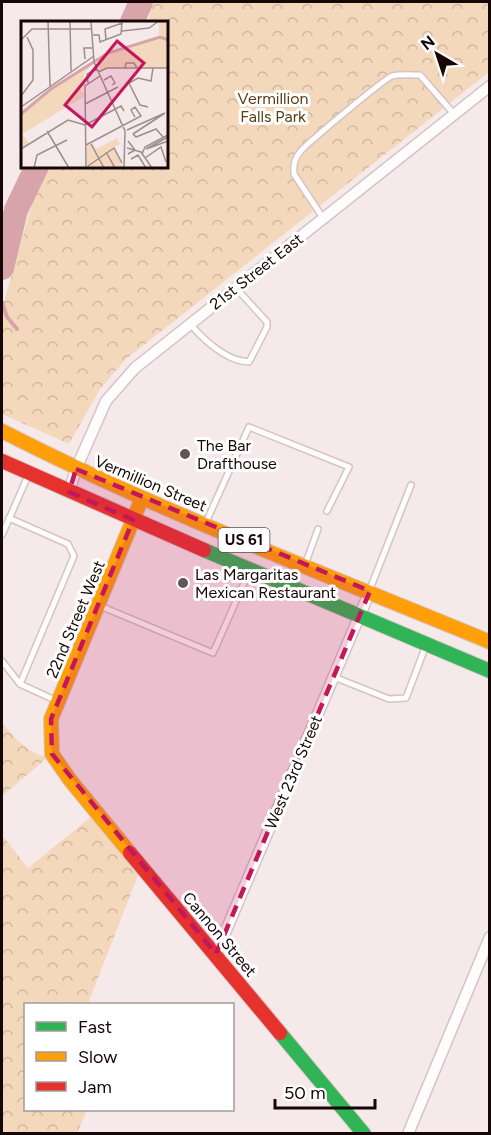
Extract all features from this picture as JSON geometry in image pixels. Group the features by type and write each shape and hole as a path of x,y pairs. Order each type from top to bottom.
{"main road":[{"name":"Vermillion Street","path":"2,431 76,469 142,498 489,642"},
{"name":"US 61","path":"2,461 133,520 489,671"},
{"name":"22nd Street West","path":"52,754 51,719 142,498"},
{"name":"Cannon Street","path":"52,754 77,788 364,1134"}],"street":[{"name":"21st Street East","path":"69,492 76,469 106,401 135,368 489,86"},
{"name":"West 23rd Street","path":"216,954 369,591"},
{"path":"408,1134 489,937"}],"lane":[{"path":"323,218 294,174 295,159 308,144 392,76 420,75 429,82 454,114"},
{"path":"190,324 205,341 240,362 249,362 267,327 267,321 236,288"},
{"path":"205,524 249,426 350,467 327,511"},
{"path":"2,535 29,474"},
{"path":"369,591 411,485"},
{"path":"9,518 68,544 74,556 20,684"},
{"path":"305,565 318,529"},
{"path":"99,606 213,653 250,570"},
{"path":"334,676 389,699 406,698 427,644"},
{"path":"2,661 20,684 58,702"}],"highlighted area":[{"path":"76,469 370,591 216,954 52,754 51,719 133,520 69,492"}],"green space":[{"name":"Vermillion Falls Park","path":"152,2 489,2 489,72 126,359 100,389 69,444 2,414 2,309 35,193 48,168 168,168 168,21 148,21"},
{"path":"2,722 31,751 43,756 52,754 2,796"},
{"path":"97,812 142,865 89,1001 90,1003 24,1003 24,1111 87,1111 77,1133 2,1133 2,835 28,868"}],"waterway":[{"path":"132,21 141,2"},
{"path":"2,268 16,210 36,168"},
{"path":"2,302 7,317 17,329"}],"traffic: fast":[{"path":"204,550 490,671"},
{"path":"280,1033 364,1134"}],"traffic: slow":[{"path":"2,431 122,489 490,642"},
{"path":"130,853 70,780 52,754 51,719 142,498"}],"traffic: jam":[{"path":"2,461 204,550"},
{"path":"130,853 280,1033"}],"place":[{"name":"The Bar Drafthouse","path":"185,454"},
{"name":"Las Margaritas Mexican Restaurant","path":"183,583"}]}
